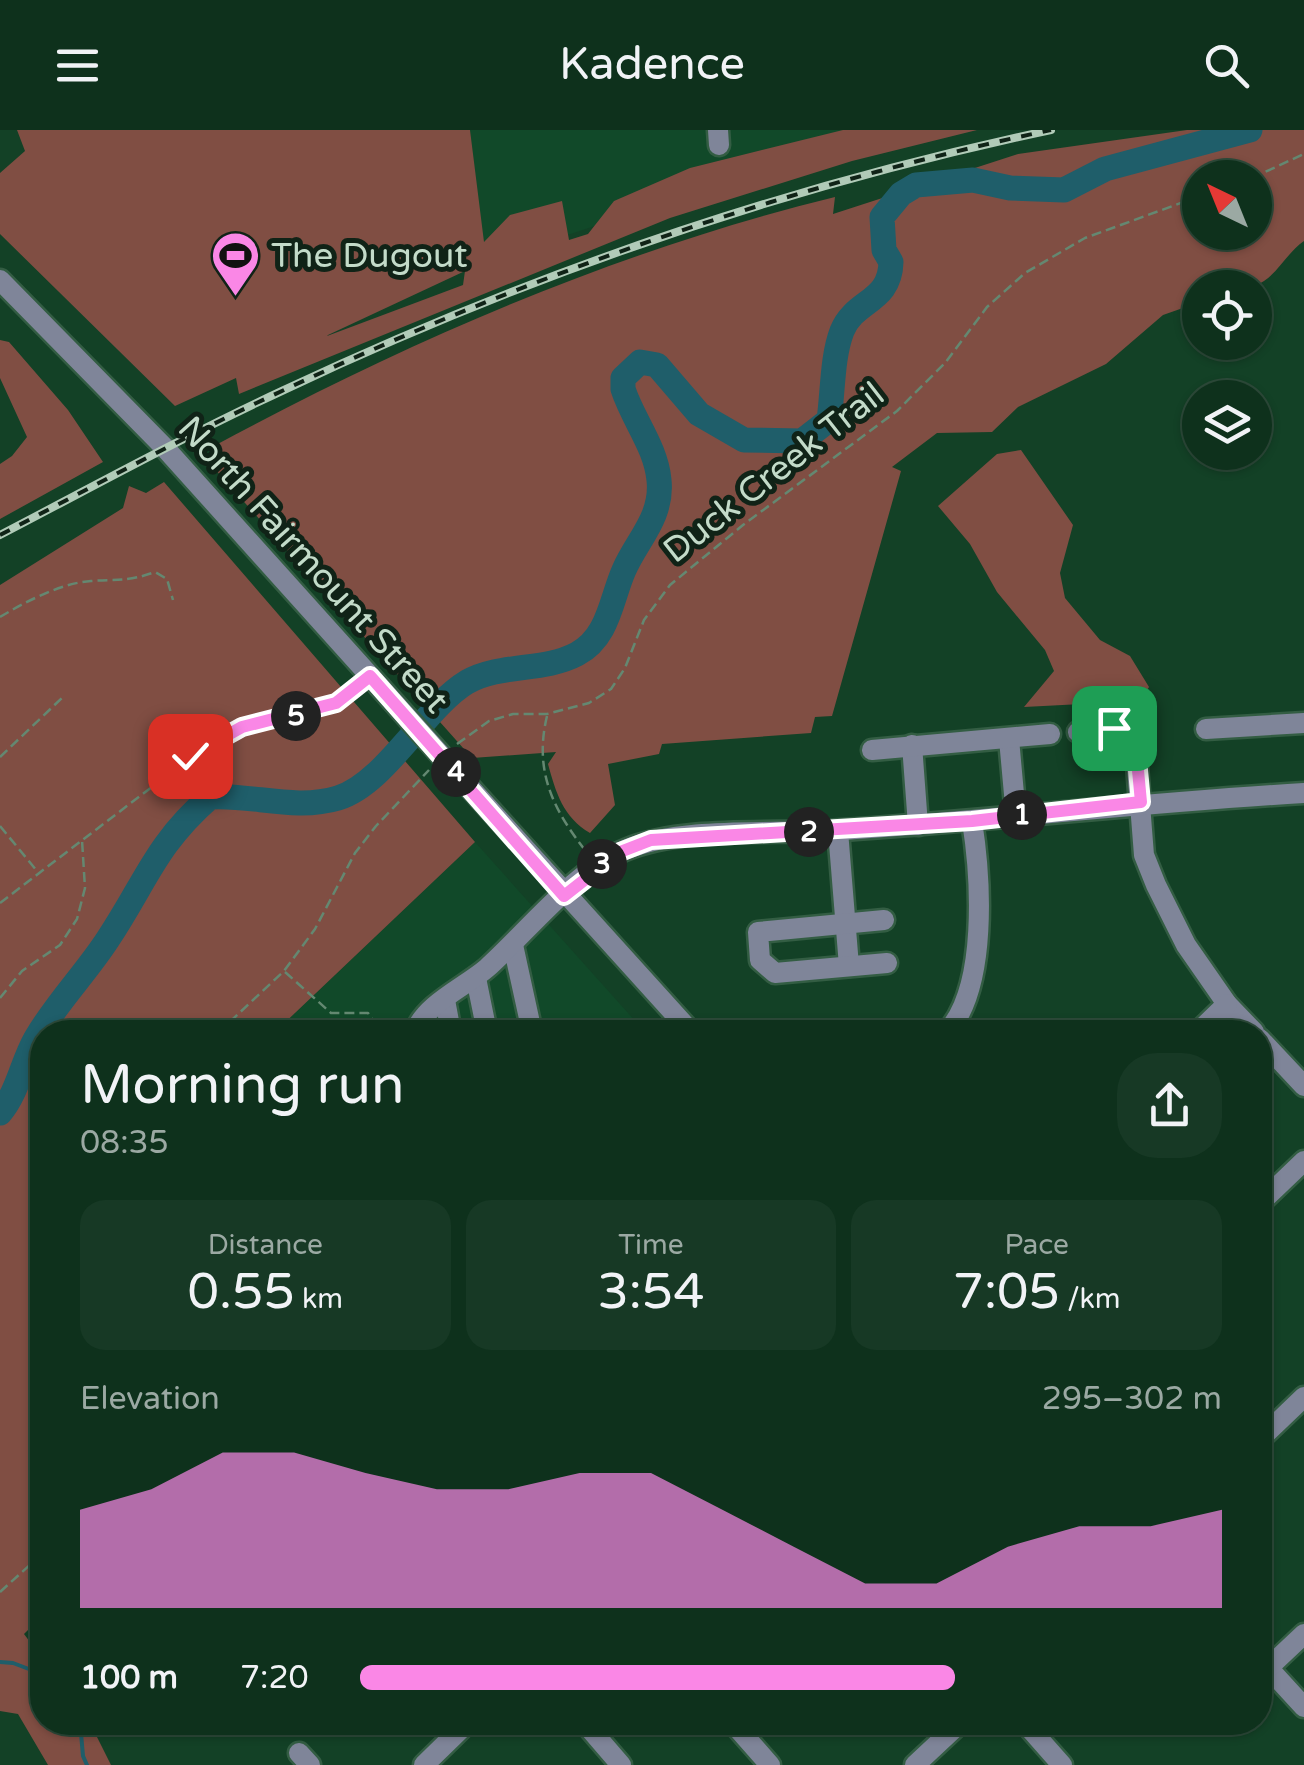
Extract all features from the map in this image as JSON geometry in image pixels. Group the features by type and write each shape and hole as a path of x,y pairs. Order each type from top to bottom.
{"street":[{"name":"North Fairmount Street","path":"0,280 165,448 564,896 680,1020"},
{"path":"1206,730 1304,723"},
{"path":"1078,732 1134,728 1144,855 1186,945 1243,1020"},
{"path":"872,750 1050,734"},
{"path":"1010,739 1016,816"},
{"path":"912,745 918,825"},
{"path":"423,1020 428,1012 476,978 598,867 620,852 651,840 838,831 1141,802 1304,794"},
{"path":"958,1020 975,966 978,862 972,821"},
{"path":"838,831 850,966"},
{"path":"884,920 758,932 760,960 775,973 887,962"},
{"path":"513,944 529,1020"},
{"path":"476,978 485,1020"},
{"path":"445,1000 449,1020"},
{"path":"1211,1020 1228,1004"},
{"path":"1272,1052 1304,1086"},
{"path":"1272,1192 1304,1161"},
{"path":"1272,1428 1304,1397"},
{"path":"1272,1658 1304,1634"},
{"path":"1272,1673 1304,1707"},
{"path":"424,1765 455,1735"},
{"path":"595,1735 622,1765"},
{"path":"743,1735 770,1765"},
{"path":"914,1765 947,1735"},
{"path":"1035,1735 1062,1765"}],"path":[{"path":"1272,169 1304,154"},
{"name":"Duck Creek Trail","path":"456,746 488,721 513,714 547,714 588,703 610,689 625,668 644,620 670,586 744,525 898,412 945,363 986,307 1025,273 1085,238 1182,203"},
{"path":"0,617 88,581 125,583 155,572 167,579 173,600"},
{"path":"0,902 212,742 266,719 294,716 336,703 375,681"},
{"path":"0,757 63,697"},
{"path":"547,714 541,759 552,804 598,867"},
{"path":"232,1020 284,970 315,929 355,853 434,766"},
{"path":"0,826 38,872"},
{"path":"0,998 22,971 60,945 77,919 85,888 82,839"},
{"path":"284,970 331,1014 368,1013 372,1020"},
{"path":"0,1592 30,1565"}],"shaded area":[{"name":"The Dugout","path":"17,130 470,130 484,242 510,215 562,201 569,240 588,234 614,201 690,168 843,130 977,130 852,161 670,218 239,394 236,378 175,406 0,234 0,173 25,151","holes":["465,271 463,285 327,336"]},
{"path":"470,130 888,130 485,262"},
{"path":"1187,130 1304,130 1304,241 1272,274 1272,270 1182,270 1182,308 1163,315 1106,364 1018,407 992,432 937,433 892,467 901,471 832,716 815,717 811,733 662,744 659,754 608,764 615,805 590,833 573,820 558,794 548,764 556,752 472,758 213,467 227,461 214,446 363,370 517,302 674,243 835,197 833,214 1018,154"},
{"path":"0,340 9,342 68,410 103,462 0,519 0,464 27,437 0,378"},
{"path":"1021,450 1073,525 1060,573 1065,598 1100,640 1130,656 1149,687 1140,701 1024,707 1054,671 1045,650 997,592 970,544 938,506 997,454"},
{"path":"164,482 475,842 288,1020 30,1020 30,1628 24,1634 30,1642 30,1734 18,1714 0,1711 0,585 123,508 129,486 146,493"},
{"path":"475,842 634,1020 288,1020"},
{"path":"30,1735 96,1735 111,1765 48,1765"}],"waterway":[{"path":"48,1020 108,939 176,831 210,797 290,803 338,798 372,777 467,682 494,672 564,660 588,647 603,628 624,570 657,505 659,480 654,456 623,389 623,378 640,362 657,365 699,414 744,440 802,441 829,420 842,331 855,312 885,286 891,262 884,250 882,217 901,194 916,185 973,180 1010,188 1064,190 1105,169 1250,130"},
{"path":"0,1113 30,1049"},
{"path":"0,1662 30,1669"},
{"path":"81,1735 87,1765"}],"railway":[{"path":"0,535 284,390 564,272 854,178 1051,130"}],"place":[{"name":"The Dugout","path":"236,298"}],"route":[{"path":"190,756 242,727 336,703 370,676 564,896 620,852 651,840 972,821 1141,802 1134,728 1114,728"}]}
